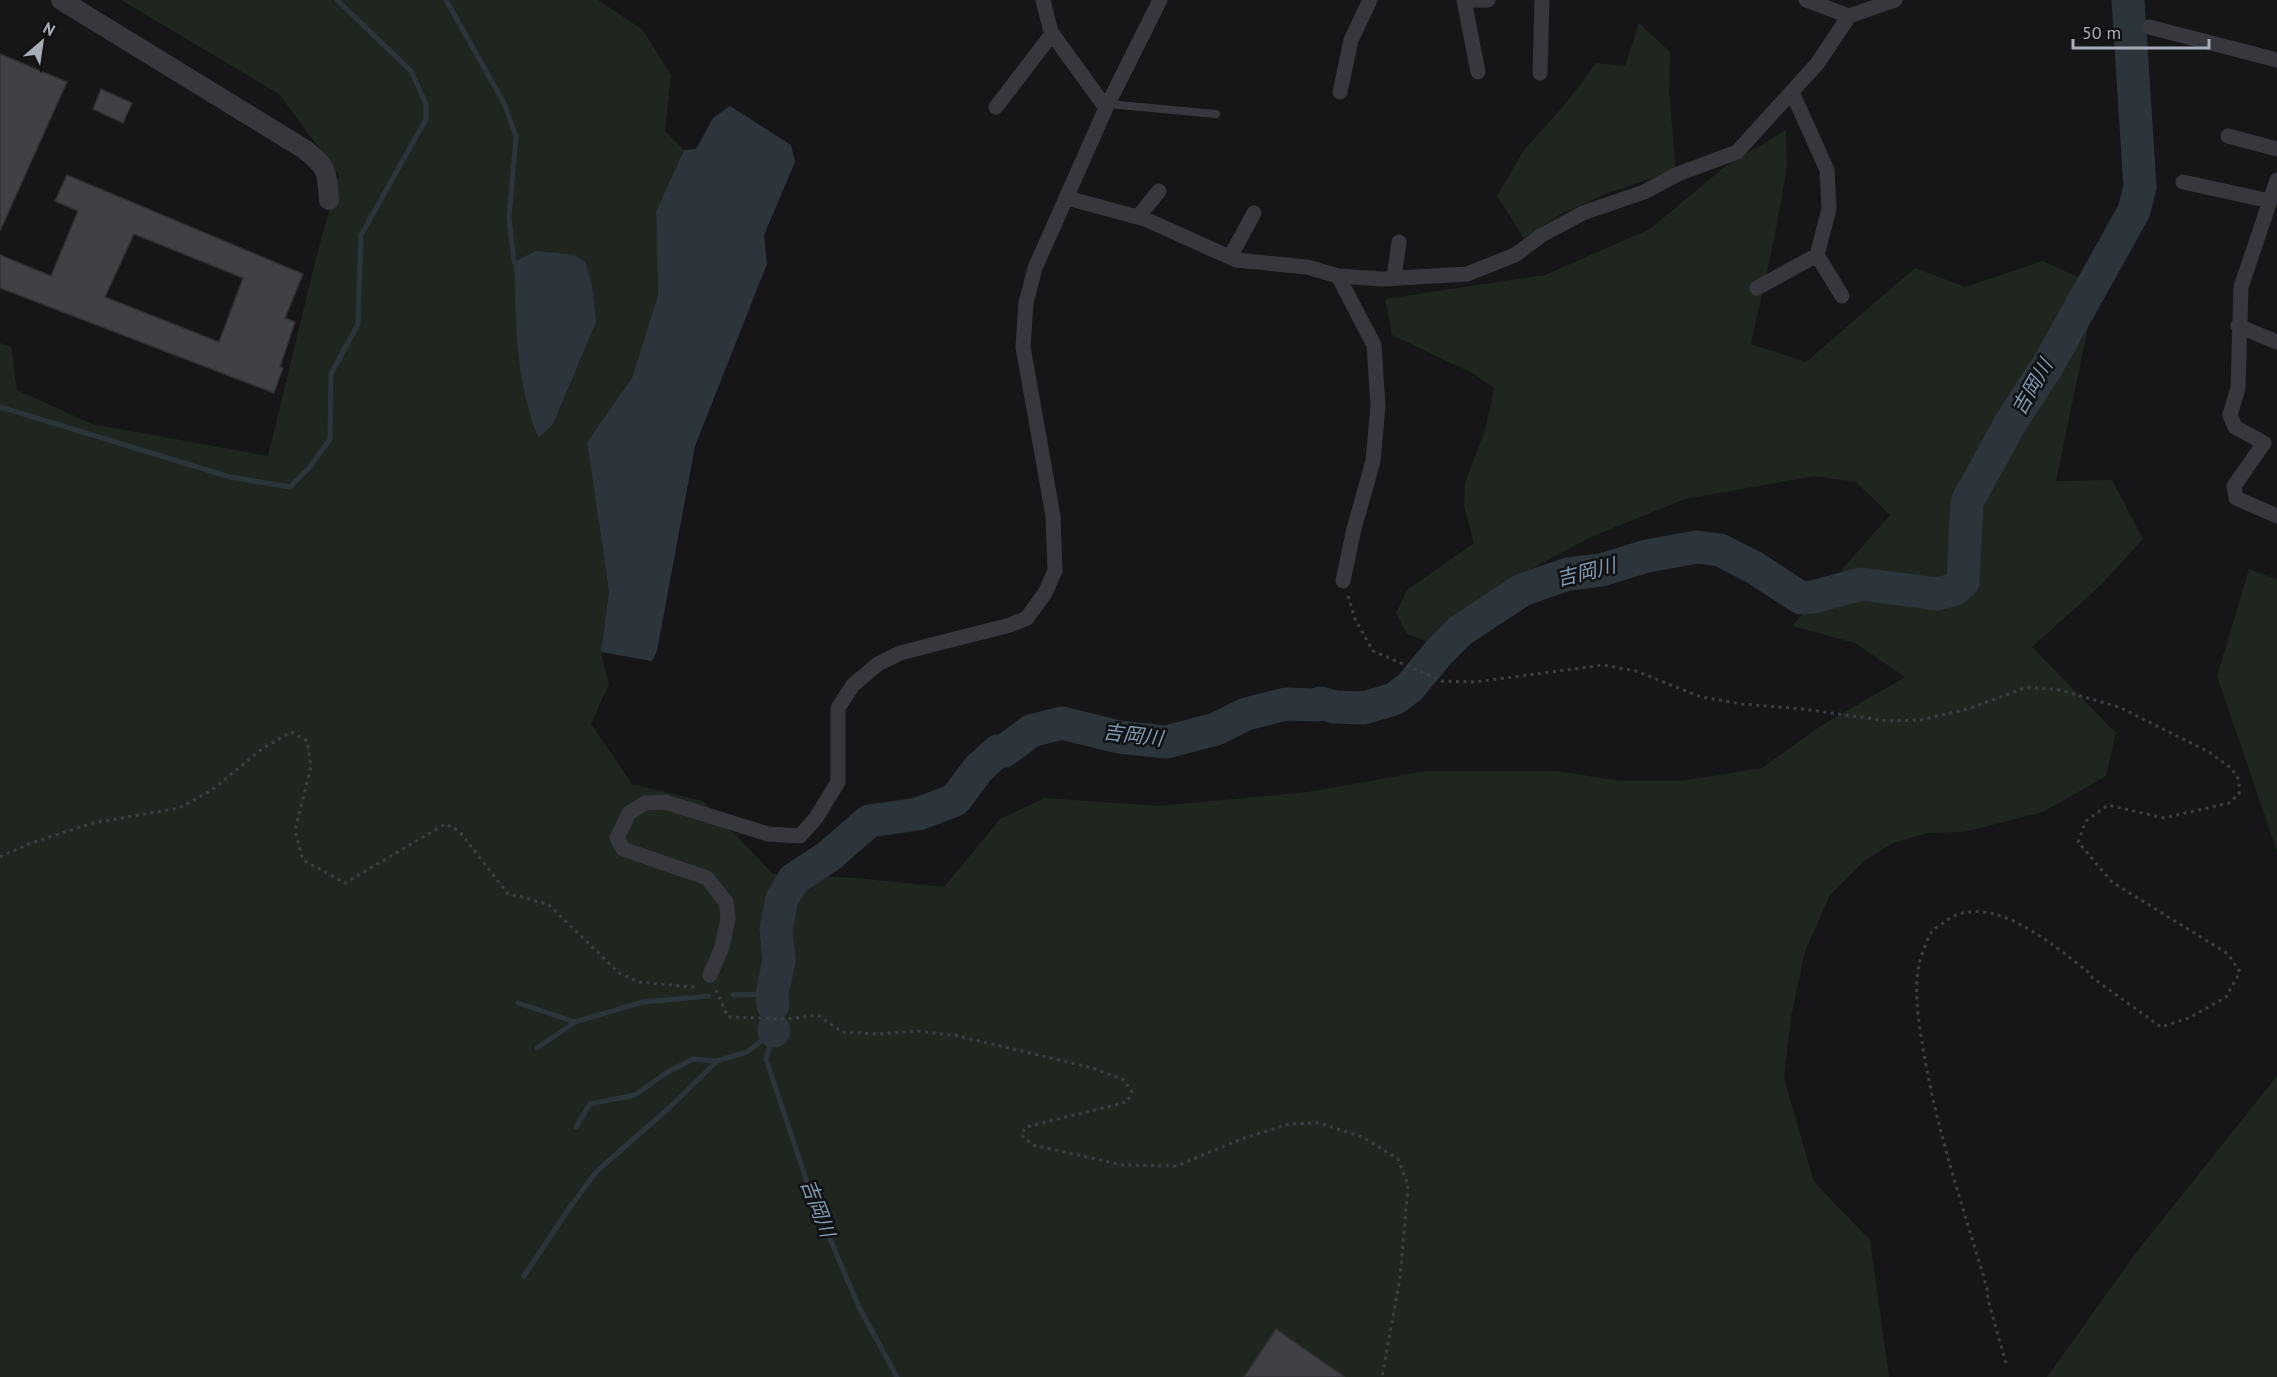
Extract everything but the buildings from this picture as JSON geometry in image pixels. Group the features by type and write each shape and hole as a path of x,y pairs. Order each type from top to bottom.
{"street":[{"path":"61,0 304,149 322,164 328,177 329,200"},
{"path":"1043,0 1052,34 1107,106"},
{"path":"1340,92 1351,40 1370,0"},
{"path":"1464,0 1478,72"},
{"path":"1471,0 1488,0"},
{"path":"1540,74 1542,0"},
{"path":"1806,0 1858,9 1895,0"},
{"path":"710,975 722,947 728,918 726,902 707,878 623,849 617,838 629,813 645,803 664,802 768,834 800,836 816,818 838,782 838,708 853,685 878,664 900,653 1027,618 1050,582 1055,571 1053,516 1023,347 1026,303 1035,268 1107,106 1159,1"},
{"path":"1067,198 1138,217 1236,260 1308,267 1338,276 1394,278 1467,274 1515,255 1542,235 1583,213 1644,192 1678,174 1737,152 1817,64 1858,9"},
{"path":"2149,27 2277,60"},
{"path":"996,107 1052,34"},
{"path":"1792,92 1827,170 1829,209 1817,255 1842,296"},
{"path":"2228,135 2277,149"},
{"path":"2277,180 2241,287 2238,326 2238,388 2230,415 2235,427 2264,443 2234,486 2236,498 2277,516"},
{"path":"2183,182 2270,201"},
{"path":"1138,217 1159,191"},
{"path":"1230,257 1254,213"},
{"path":"1394,278 1399,242"},
{"path":"1757,288 1817,255"},
{"path":"1338,276 1374,345 1378,406 1373,461 1354,529 1343,581"},
{"path":"2238,326 2277,342"}],"lane":[{"path":"1107,106 1216,114"}],"path":[{"path":"1343,581 1355,619 1373,651 1442,681 1475,682 1604,665 1636,671 1701,697 1888,721 1922,720 1971,708 2027,687 2060,690 2119,707 2210,752 2232,769 2239,780 2239,794 2229,803 2164,818 2108,805 2086,821 2078,842 2112,882 2228,954 2240,972 2226,997 2189,1018 2161,1027 2090,976 2087,971 2041,935 2004,917 1982,913 1963,912 1946,920 1932,932 1919,965 1917,1011 1926,1066 1940,1128 1987,1288 1988,1300 2006,1363"},
{"path":"0,857 31,843 93,823 179,808 212,790 263,748 291,732 307,741 310,766 295,830 303,860 345,883 446,824 459,831 509,895 522,895 534,902 549,904 619,973 639,982 692,987 710,975 728,1017 787,1019 818,1015 842,1032 878,1034 918,1031 958,1036 1093,1068 1124,1080 1132,1092 1127,1102 1026,1127 1021,1135 1034,1145 1122,1165 1178,1166 1240,1139 1289,1124 1319,1123 1363,1137 1398,1159 1408,1185 1400,1278 1382,1377"}],"shaded area":[{"path":"121,0 598,0 643,30 671,75 665,131 684,150 656,211 658,295 632,378 587,442 609,591 601,652 609,684 591,724 632,784 703,801 773,874 856,878 944,887 1000,819 1045,798 1159,806 1308,792 1426,771 1556,771 1621,781 1681,781 1762,768 1819,727 1905,677 1855,643 1792,626 1890,515 1856,482 1815,476 1685,499 1591,537 1513,579 1472,621 1429,642 1407,634 1396,613 1407,590 1474,543 1464,506 1465,483 1486,427 1494,388 1474,374 1392,335 1385,299 1545,275 1650,229 1723,168 1786,130 1787,166 1774,240 1751,344 1806,362 1915,268 1965,287 2042,261 2080,278 2089,322 2056,481 2112,480 2143,539 2101,585 2032,647 2116,733 2106,776 2043,812 1964,832 1927,833 1893,843 1864,861 1830,895 1805,951 1791,1017 1784,1078 1814,1182 1870,1240 1889,1377 0,1377 0,343 11,347 17,390 92,424 268,456 316,258 339,175 279,94"},
{"path":"1639,23 1670,52 1669,91 1676,170 1608,193 1561,214 1524,238 1497,196 1524,150 1567,102 1596,63 1625,66"},
{"path":"730,106 791,145 795,162 764,235 767,264 695,446 657,651 652,661 601,652 609,591 587,442 632,378 658,295 656,211 684,150 696,149 713,118"},
{"path":"536,251 574,255 585,262 592,284 596,322 553,424 539,437 531,418 521,370 514,262"},
{"path":"2249,569 2277,579 2277,851 2217,676"},
{"path":"2277,1076 2277,1377 2047,1377 2135,1254"}],"waterway":[{"path":"0,407 230,477 290,487 309,468 330,439 331,374 358,324 361,235 426,119 426,104 411,71 337,0"},
{"path":"446,0 504,103 516,136 509,218 514,262"},
{"name":"吉岡川","path":"773,1005 772,994 779,961 776,929 782,899 794,879 829,856 869,821 918,814 955,800 979,768 998,751 1004,751 1031,731 1062,723 1119,737 1166,742 1216,729 1246,714 1286,704 1317,705 1320,703 1335,707 1364,708 1394,699 1410,687 1460,631 1522,590 1568,574 1601,570 1647,556 1697,547 1720,550 1755,568 1801,598 1861,584 1937,594 1953,590 1963,582 1967,502 2011,422 2048,365 2134,211 2140,187 2128,0"},
{"path":"733,995 772,994"},
{"path":"537,1048 575,1022 643,1002 709,996"},
{"path":"518,1003 575,1022"},
{"name":"吉岡川","path":"774,1031 766,1059 811,1194 859,1307 897,1377"},
{"path":"524,1276 597,1171 669,1108 717,1061 747,1052 774,1031"},
{"path":"576,1127 590,1104 635,1095 666,1073 693,1059 717,1061"}]}
